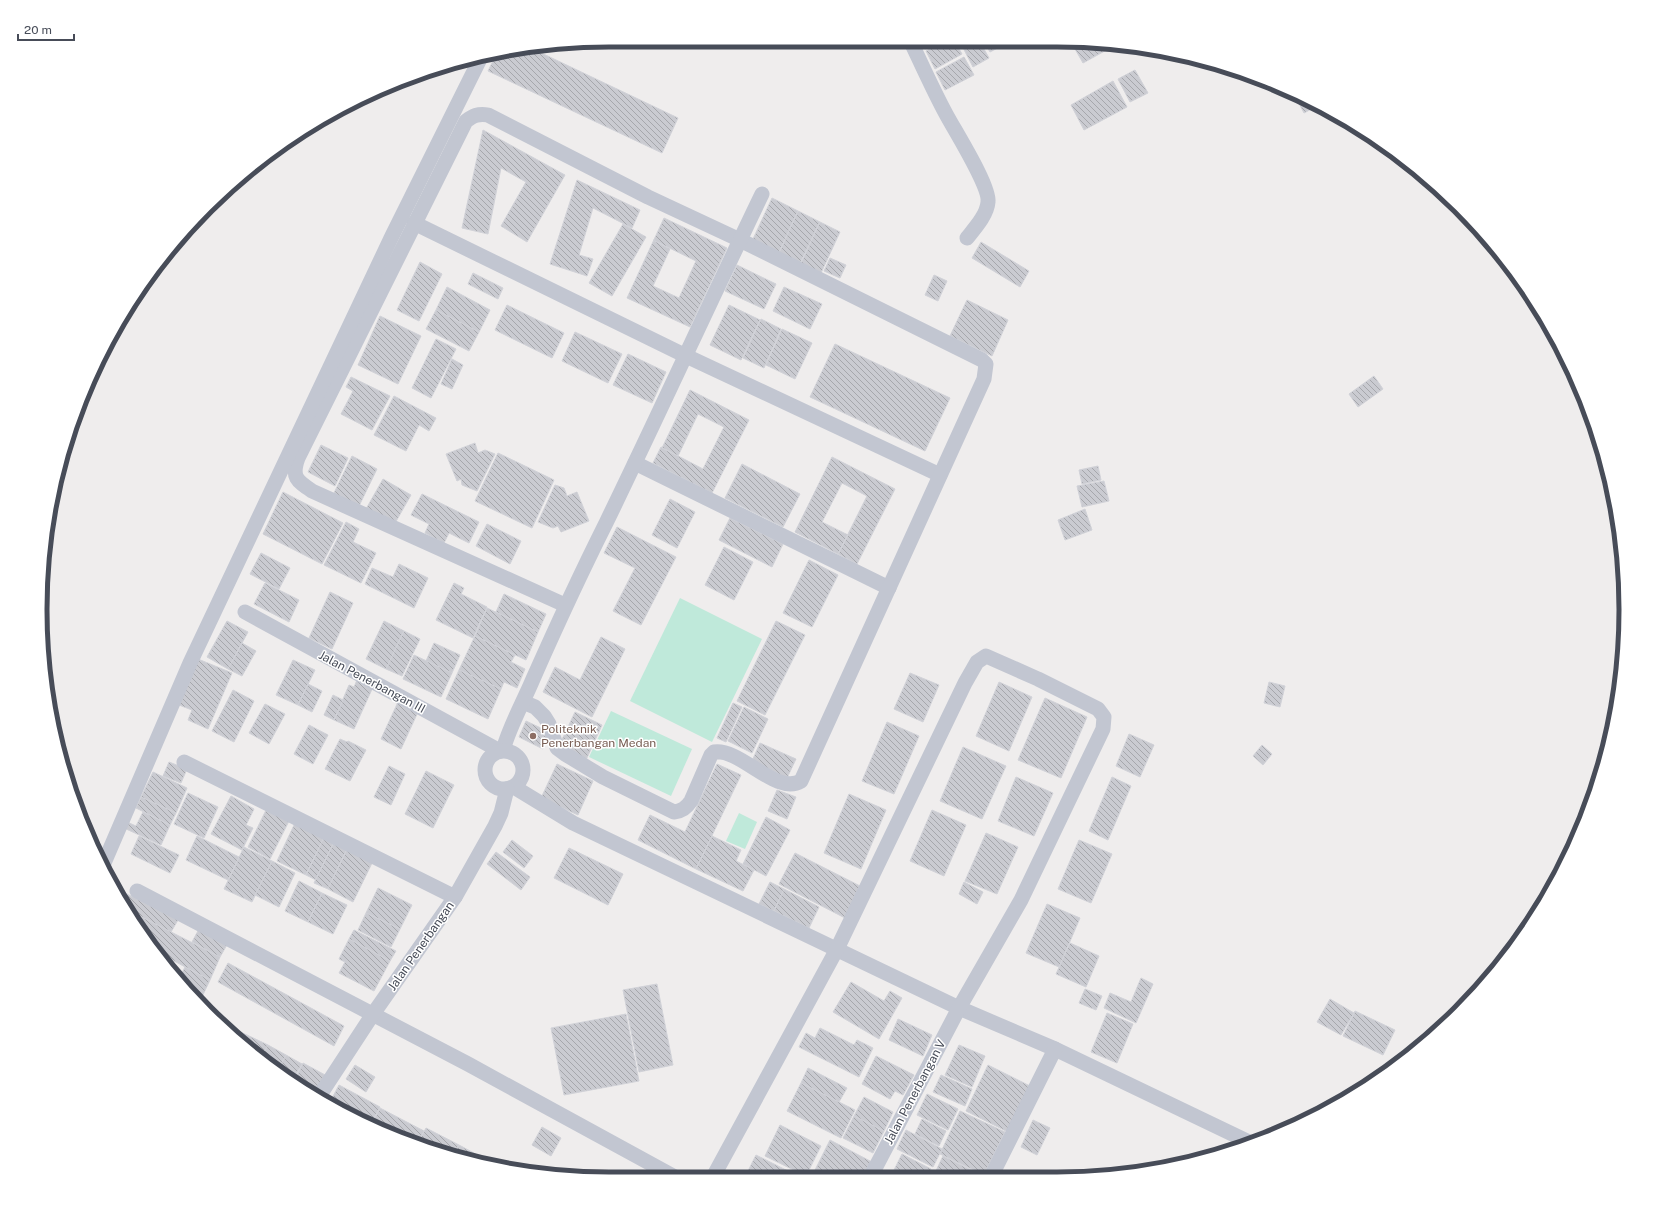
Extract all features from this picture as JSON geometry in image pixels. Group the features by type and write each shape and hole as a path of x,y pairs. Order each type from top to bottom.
{"street":[{"path":"913,47 945,113 982,181 988,197 988,207 985,214 967,238"},
{"path":"106,860 190,663 392,236 479,63"},
{"path":"523,702 535,707 544,716 549,724 557,748 561,751 603,777 674,812 681,811 687,807 691,801 711,755 714,752 724,752 789,785 801,781 984,379 986,364 982,360 740,240 648,197 488,115 474,115 466,121 414,223 298,458 294,468 295,477 301,484 312,491 566,606"},
{"path":"501,751 508,732 566,606 635,463 684,355 762,194"},
{"path":"414,223 684,355 940,475"},
{"path":"635,463 889,588"},
{"name":"Jalan Penerbangan III","path":"244,612 501,751"},
{"name":"Jalan Penerbangan V","path":"837,949 948,717 977,662 986,656 1045,682 1098,709 1104,716 1103,729 1021,900 959,1008 873,1172"},
{"path":"510,788 520,780 522,776 522,766 518,757 514,754 501,751 493,754 487,760 485,768 486,776 490,783 496,788 510,788 573,823 959,1008 1054,1049 1244,1139"},
{"path":"184,762 456,897"},
{"name":"Jalan Penerbangan","path":"321,1093 373,1014 456,897 502,812 510,788"},
{"path":"137,891 373,1014 666,1172"},
{"path":"716,1172 837,949"},
{"path":"993,1172 1054,1049"}],"green space":[{"path":"680,598 762,639 712,742 630,701"},
{"path":"611,711 692,749 671,796 589,757"},
{"path":"739,813 757,822 745,849 726,841"}],"building":[{"path":"934,47 958,47 962,54 935,69 926,51"},
{"path":"963,47 983,47 989,58 973,67"},
{"path":"987,47 1000,47 990,52"},
{"path":"1074,47 1107,50 1083,63"},
{"path":"539,52 678,118 662,153 488,71 494,59"},
{"path":"964,57 974,75 945,90 936,72"},
{"path":"1135,70 1148,93 1130,102 1118,79"},
{"path":"1113,81 1127,107 1084,130 1071,105"},
{"path":"1298,102 1312,109 1304,113"},
{"path":"483,130 565,175 527,242 501,226 526,182 501,168 488,234 462,228"},
{"path":"577,180 640,210 632,228 593,208 579,255 593,259 587,276 550,264"},
{"path":"772,198 798,211 779,252 753,239"},
{"path":"798,211 820,222 800,263 779,253"},
{"path":"664,218 727,248 690,327 627,298","holes":["654,240 696,261 679,298 653,286 670,249"]},
{"path":"820,222 840,232 821,273 801,263"},
{"path":"623,224 646,237 612,296 589,283"},
{"path":"981,242 1029,271 1020,287 972,258"},
{"path":"830,258 846,265 840,278 824,271"},
{"path":"420,262 442,274 419,321 397,310"},
{"path":"737,265 776,284 764,309 725,291"},
{"path":"473,273 503,288 498,299 468,284"},
{"path":"934,275 947,281 938,301 925,295"},
{"path":"447,287 490,310 479,332 436,310"},
{"path":"784,287 822,304 810,329 773,311"},
{"path":"967,300 1008,320 992,356 950,336"},
{"path":"507,305 564,333 552,358 495,330"},
{"path":"729,305 760,320 741,360 710,345"},
{"path":"436,310 479,332 469,351 426,329"},
{"path":"380,316 421,336 398,384 358,365"},
{"path":"761,319 781,329 764,368 743,358"},
{"path":"782,329 812,343 795,379 766,365"},
{"path":"575,332 622,354 608,383 562,361"},
{"path":"436,339 456,349 431,398 412,388"},
{"path":"835,344 950,398 925,451 810,397"},
{"path":"628,354 666,372 652,403 613,385"},
{"path":"452,359 463,365 452,389 441,384"},
{"path":"1374,376 1383,389 1358,407 1349,394"},
{"path":"351,377 390,396 372,430 341,414 353,391 346,387"},
{"path":"690,390 749,420 712,493 653,463 661,447 662,448","holes":["698,414 724,427 703,469 678,456"]},
{"path":"394,396 436,418 429,431 419,425 406,451 374,435"},
{"path":"475,443 478,453 485,450 495,454 477,491 462,485 461,479 457,481 446,454"},
{"path":"321,445 348,458 335,486 308,472"},
{"path":"498,453 554,480 532,528 475,501"},
{"path":"352,456 377,469 358,508 333,495"},
{"path":"832,457 895,489 857,564 795,532","holes":["842,483 867,496 848,535 822,522"]},
{"path":"742,464 800,494 783,527 725,498"},
{"path":"1098,466 1101,480 1082,484 1079,470"},
{"path":"383,479 411,495 394,525 366,509"},
{"path":"1104,481 1109,501 1082,507 1077,486"},
{"path":"555,485 564,488 567,496 577,492 589,521 561,532 558,526 553,528 538,522"},
{"path":"283,492 343,523 322,564 263,534"},
{"path":"422,494 479,522 469,543 449,533 444,543 425,533 429,524 411,515"},
{"path":"670,499 695,512 677,548 652,535"},
{"path":"1085,509 1092,530 1065,540 1058,520"},
{"path":"730,518 783,544 772,567 719,540"},
{"path":"346,522 359,529 353,542 376,553 361,583 324,565"},
{"path":"487,524 521,541 510,564 476,546"},
{"path":"617,527 676,557 641,625 613,611 635,568 604,553"},
{"path":"724,547 753,562 734,600 705,585"},
{"path":"261,553 290,568 279,589 250,574"},
{"path":"809,560 838,575 812,627 783,613"},
{"path":"399,564 428,578 414,608 365,584 372,568 393,577"},
{"path":"265,583 299,600 289,622 254,604"},
{"path":"454,583 464,588 461,594 487,607 473,638 436,620"},
{"path":"330,592 353,603 332,649 309,638"},
{"path":"504,594 546,614 538,632 496,612"},
{"path":"487,608 538,632 526,660 475,636"},
{"path":"227,621 248,632 228,669 207,657"},
{"path":"384,621 404,631 386,669 366,659"},
{"path":"776,621 805,635 765,715 737,701"},
{"path":"404,631 420,639 402,676 386,669"},
{"path":"475,636 515,655 511,662 525,669 517,688 504,682 501,689 459,670"},
{"path":"601,637 625,649 592,717 543,692 555,667 580,680"},
{"path":"242,643 256,651 242,676 228,669"},
{"path":"434,643 460,655 452,673 426,661"},
{"path":"414,655 452,673 441,697 403,679"},
{"path":"198,659 232,673 208,729 188,720 192,710 179,705"},
{"path":"293,660 315,670 298,705 276,695"},
{"path":"459,670 501,689 488,719 446,699"},
{"path":"910,673 939,685 923,722 894,709"},
{"path":"357,680 373,687 354,729 334,720 349,685 354,687"},
{"path":"999,682 1032,697 1009,751 976,736"},
{"path":"1269,682 1285,686 1280,707 1264,703"},
{"path":"308,684 322,691 312,712 298,705"},
{"path":"233,690 254,701 234,742 212,731"},
{"path":"333,695 343,700 334,720 324,715"},
{"path":"1045,698 1087,717 1061,778 1018,760"},
{"path":"398,702 418,712 401,749 381,739"},
{"path":"733,703 742,707 726,742 717,738"},
{"path":"265,704 285,714 269,744 249,733"},
{"path":"744,707 768,719 752,753 728,741"},
{"path":"575,712 602,725 586,760 558,748"},
{"name":"Politeknik Penerbangan Medan","path":"526,721 545,730 543,735 548,737 543,749 519,737"},
{"path":"887,722 919,736 894,794 862,781"},
{"path":"309,725 328,735 313,764 294,754"},
{"path":"1129,734 1154,745 1140,777 1116,766"},
{"path":"340,739 347,742 348,741 366,750 350,781 325,769"},
{"path":"760,743 796,759 787,778 752,761"},
{"path":"1262,745 1272,754 1263,765 1253,756"},
{"path":"963,747 1006,766 982,819 940,801"},
{"path":"169,762 187,769 181,783 163,776"},
{"path":"557,764 593,781 578,815 541,798"},
{"path":"717,764 741,775 696,869 638,840 650,815 685,832"},
{"path":"389,766 405,774 391,805 374,797"},
{"path":"426,771 454,785 433,828 405,814"},
{"path":"153,772 187,788 176,813 141,797"},
{"path":"1016,777 1053,793 1034,836 998,821"},
{"path":"1112,777 1131,786 1108,840 1089,831"},
{"path":"777,790 796,797 787,819 768,811"},
{"path":"188,793 218,807 204,838 174,824"},
{"path":"849,794 886,810 861,869 824,853"},
{"path":"231,796 254,809 246,825 253,828 242,850 211,834"},
{"path":"141,797 176,813 170,825 136,808"},
{"path":"268,806 291,817 270,859 248,847"},
{"path":"932,810 966,825 944,876 910,861"},
{"path":"143,812 170,825 161,845 124,828 127,822 136,826"},
{"path":"766,817 790,830 766,876 743,864"},
{"path":"296,821 325,835 306,875 277,861"},
{"path":"986,833 1018,847 997,894 965,881"},
{"path":"325,835 335,840 316,880 306,875"},
{"path":"139,836 179,855 170,873 131,854"},
{"path":"197,836 239,857 228,880 186,860"},
{"path":"712,836 741,850 736,861 754,870 743,891 696,869"},
{"path":"335,840 348,847 328,889 314,883"},
{"path":"512,840 533,856 524,868 503,852"},
{"path":"1079,840 1112,854 1091,903 1058,889"},
{"path":"244,847 272,861 252,902 224,889"},
{"path":"348,847 374,859 353,902 328,889"},
{"path":"569,848 623,874 608,905 554,878"},
{"path":"496,852 530,877 521,890 487,864"},
{"path":"795,853 862,887 847,919 779,884"},
{"path":"272,861 295,873 279,907 255,895"},
{"path":"299,881 322,893 308,922 285,911"},
{"path":"770,882 784,889 774,911 759,904"},
{"path":"964,882 983,892 977,904 959,894"},
{"path":"378,888 412,905 400,929 366,913"},
{"path":"784,889 819,907 809,928 774,911"},
{"path":"125,893 178,920 171,932 137,915 124,894"},
{"path":"322,893 347,905 333,934 308,922"},
{"path":"1047,904 1080,918 1059,967 1026,953"},
{"path":"366,913 400,929 391,947 358,930"},
{"path":"137,915 220,957 210,980 168,958"},
{"path":"199,929 228,943 220,957 192,942"},
{"path":"354,930 396,951 390,961 349,939"},
{"path":"349,939 390,961 374,991 339,973 345,962 339,959"},
{"path":"1070,943 1099,956 1086,987 1056,974"},
{"path":"228,963 344,1026 334,1046 218,982"},
{"path":"185,967 210,980 202,996 187,980 182,974"},
{"path":"1141,978 1153,984 1136,1023 1104,1008 1110,993 1131,1002"},
{"path":"851,982 884,1001 890,991 902,998 879,1039 833,1012"},
{"path":"657,984 673,1065 639,1072 623,990"},
{"path":"1085,989 1102,996 1096,1010 1079,1003"},
{"path":"1330,999 1354,1013 1341,1035 1317,1022"},
{"path":"1355,1011 1395,1030 1383,1055 1343,1036"},
{"path":"1107,1013 1133,1024 1117,1063 1091,1052"},
{"path":"626,1014 639,1081 564,1095 551,1028"},
{"path":"898,1019 932,1035 923,1056 889,1040"},
{"path":"820,1028 854,1045 857,1040 873,1048 859,1077 799,1047 806,1033 815,1038"},
{"path":"238,1031 247,1035 245,1038"},
{"path":"247,1035 268,1045 264,1053 245,1038"},
{"path":"268,1045 286,1055 280,1065 264,1053"},
{"path":"959,1045 985,1056 972,1087 945,1075"},
{"path":"286,1055 302,1064 295,1076 280,1065"},
{"path":"876,1056 914,1075 903,1095 895,1091 890,1099 862,1084"},
{"path":"303,1063 327,1076 319,1091 296,1076"},
{"path":"355,1065 375,1077 366,1092 346,1079"},
{"path":"988,1065 1034,1088 1012,1134 966,1111"},
{"path":"808,1068 847,1088 839,1102 801,1083"},
{"path":"941,1075 972,1089 965,1106 933,1092"},
{"path":"801,1083 855,1110 841,1138 787,1111"},
{"path":"339,1085 380,1107 373,1119 332,1099"},
{"path":"927,1094 958,1109 948,1130 917,1115"},
{"path":"864,1097 893,1112 884,1131 854,1116"},
{"path":"380,1108 424,1131 420,1139 374,1120"},
{"path":"960,1111 1005,1132 985,1172 978,1172 940,1154"},
{"path":"854,1116 884,1131 873,1153 843,1138"},
{"path":"922,1119 946,1131 939,1146 915,1134"},
{"path":"1033,1120 1050,1128 1037,1155 1021,1147"},
{"path":"780,1125 821,1146 808,1172 798,1172 765,1156"},
{"path":"542,1127 561,1138 551,1156 532,1145"},
{"path":"426,1128 459,1145 456,1150 420,1139"},
{"path":"906,1130 942,1149 933,1167 897,1149"},
{"path":"830,1140 872,1162 867,1172 814,1172"},
{"path":"459,1145 472,1152 471,1155 456,1150"},
{"path":"472,1152 480,1157 471,1155"},
{"path":"902,1154 931,1169 930,1172 893,1172"},
{"path":"756,1155 790,1172 748,1172"},
{"path":"943,1156 975,1172 935,1172"}],"place":[{"name":"Politeknik Penerbangan Medan","path":"533,736"}]}
